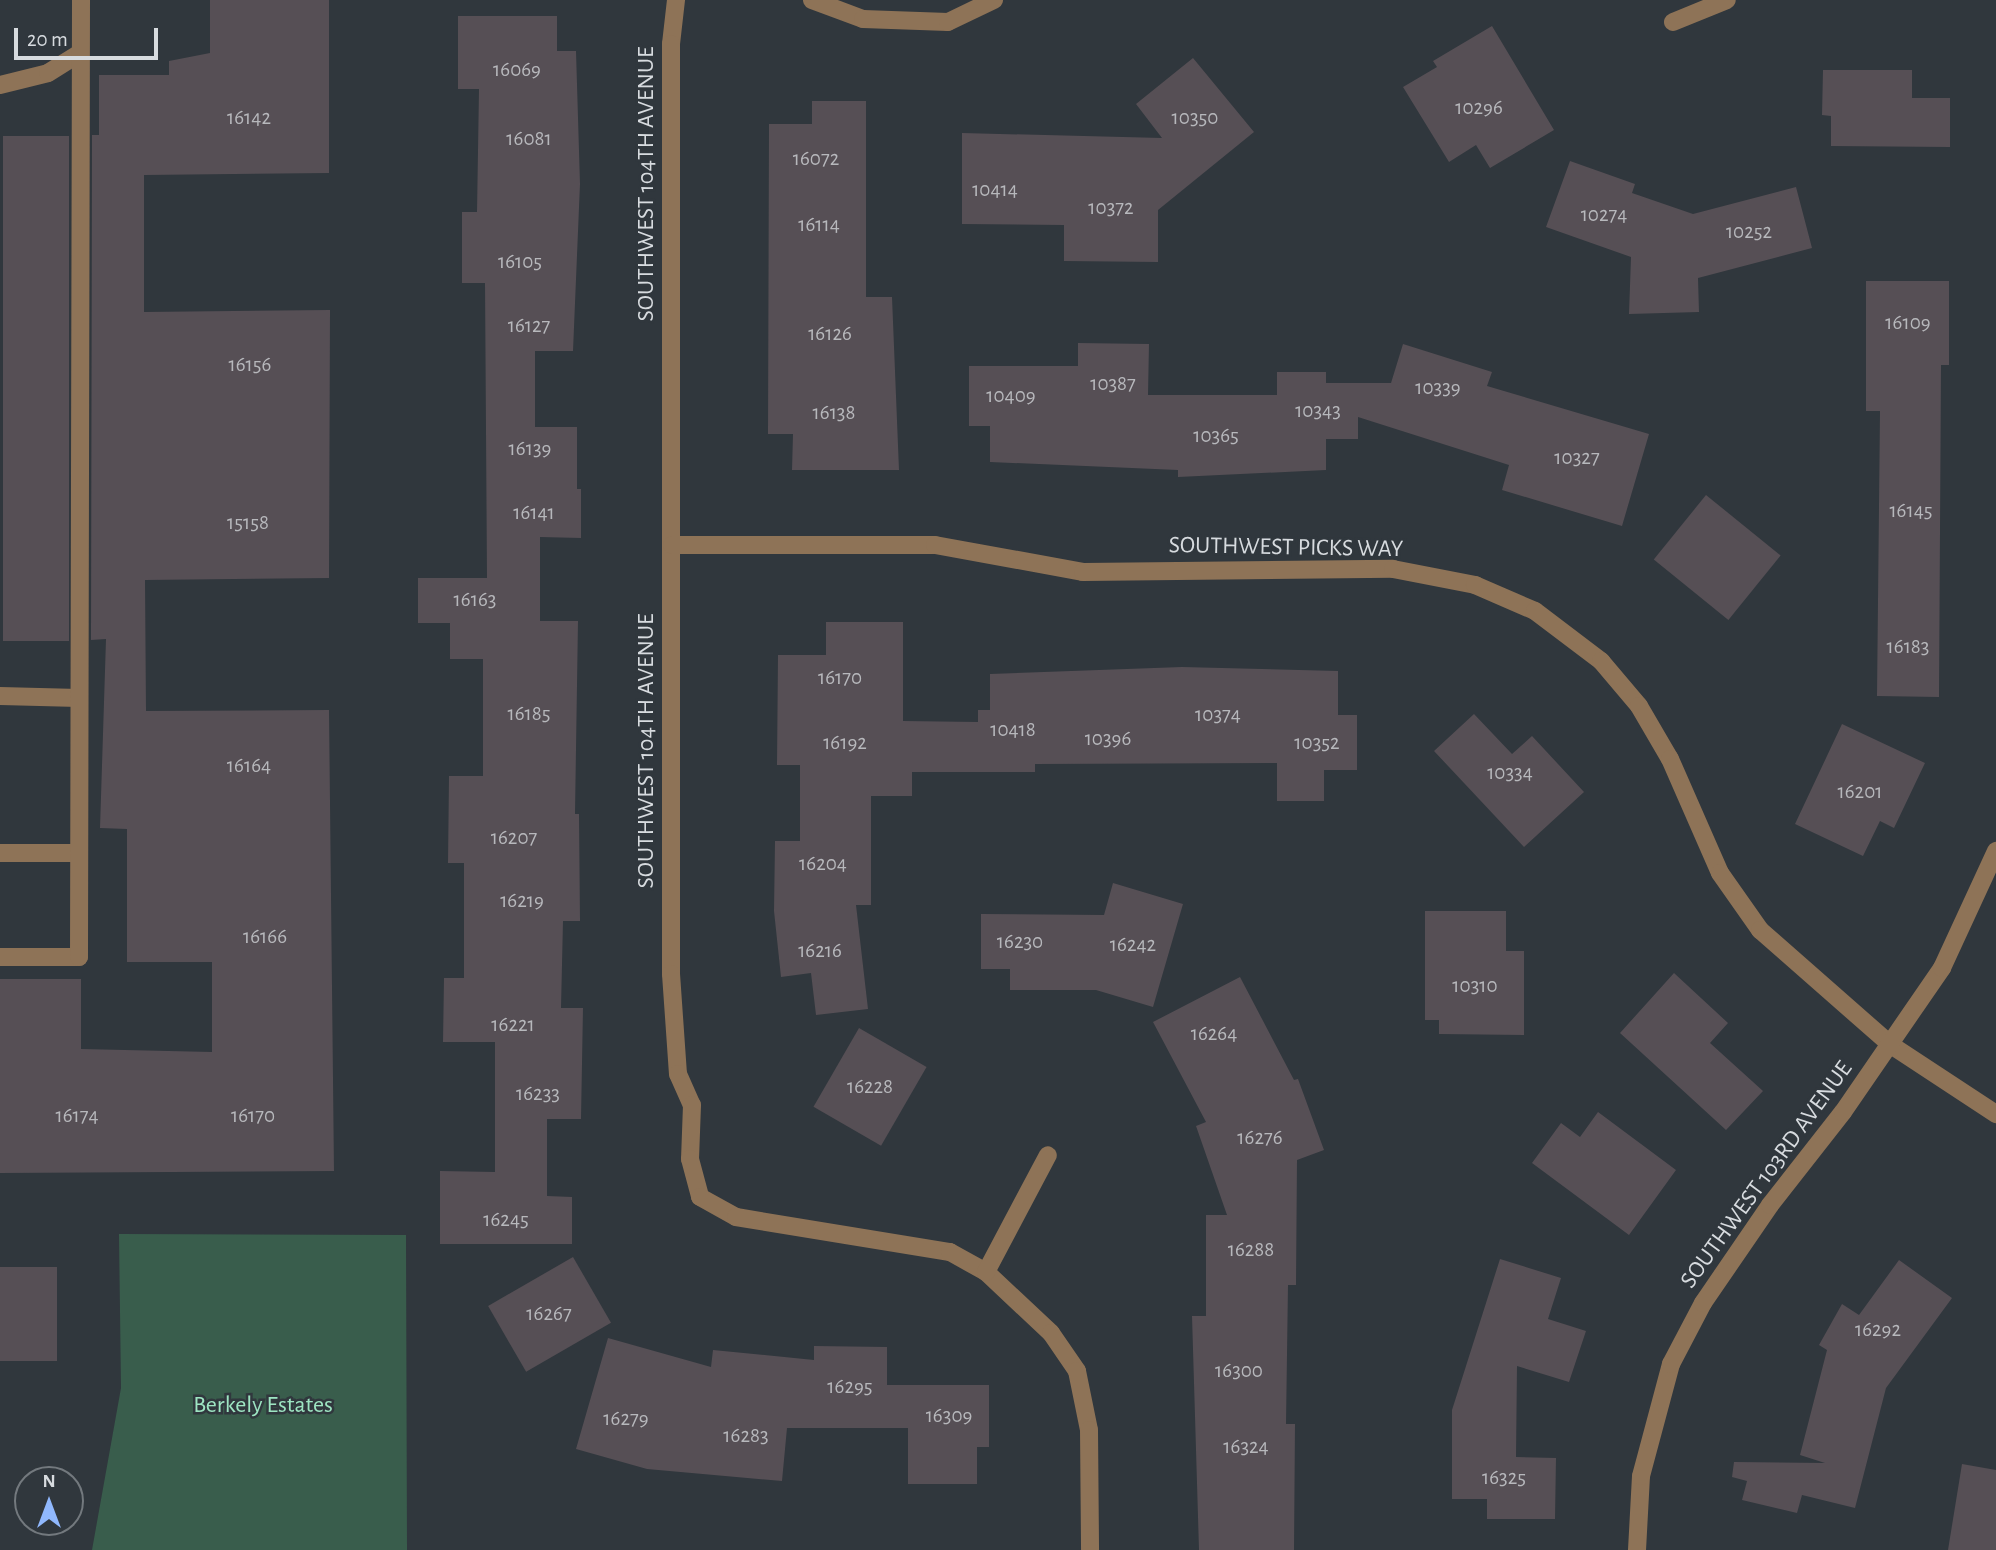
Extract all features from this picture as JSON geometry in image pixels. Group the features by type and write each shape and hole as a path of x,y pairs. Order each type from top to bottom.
{"street":[{"path":"0,957 79,957 81,0"},
{"name":"SOUTHWEST 104TH AVENUE","path":"676,0 671,44 672,1037 678,1074 692,1105 690,1159 700,1197 736,1217 939,1250 986,1272 1051,1333 1077,1371 1089,1430 1090,1550"},
{"path":"812,0 863,19 948,22 994,0"},
{"path":"1673,22 1727,0"},
{"path":"0,85 48,73 80,53"},
{"name":"SOUTHWEST PICKS WAY","path":"672,545 934,545 1083,572 1393,569 1475,585 1535,611 1601,661 1639,706 1670,759 1720,873 1760,930 1891,1045 1996,1114"},
{"path":"0,696 79,698"},
{"name":"SOUTHWEST 103RD AVENUE","path":"1637,1550 1641,1476 1671,1364 1703,1303 1770,1205 1891,1045 1942,968 1996,850"},
{"path":"0,853 79,853"},
{"path":"986,1272 1048,1155"}],"green space":[{"name":"Berkely Estates","path":"119,1234 406,1235 407,1550 92,1550 121,1388"}],"building":[{"path":"210,0 329,0 329,173 144,175 144,312 330,310 329,578 145,580 146,711 329,710 334,1171 0,1173 0,979 81,979 81,1049 212,1052 212,962 127,962 127,829 100,828 106,639 91,640 92,135 99,135 99,75 169,75 169,61 210,53"},
{"path":"458,16 557,16 557,51 576,51 580,184 573,351 535,351 535,427 577,427 577,489 581,489 581,538 540,537 540,621 578,621 575,814 579,814 580,921 563,921 561,1008 583,1008 581,1119 547,1119 547,1196 572,1197 572,1244 440,1244 440,1171 495,1172 495,1042 443,1042 444,978 464,978 464,863 448,863 449,776 483,776 483,659 450,659 450,623 418,623 418,578 487,578 485,283 462,283 462,212 477,212 479,89 458,89"},
{"path":"1492,26 1554,130 1490,168 1476,145 1449,162 1403,87 1437,67 1433,61"},
{"path":"1193,58 1254,132 1158,210 1158,262 1064,261 1064,225 962,224 962,133 1162,138 1136,104"},
{"path":"1823,70 1912,70 1912,98 1950,98 1950,147 1831,146 1831,116 1822,115"},
{"path":"812,101 866,101 866,297 892,297 899,470 792,470 793,434 768,434 769,124 812,124"},
{"path":"3,136 69,136 69,641 3,641"},
{"path":"1570,161 1635,184 1632,193 1693,214 1796,187 1812,248 1698,278 1699,312 1629,314 1631,257 1546,227"},
{"path":"1866,281 1949,281 1949,365 1941,365 1939,697 1877,696 1880,411 1866,411"},
{"path":"1078,343 1149,344 1148,395 1277,395 1277,372 1326,372 1326,383 1391,383 1403,344 1492,372 1487,386 1649,434 1622,526 1502,490 1509,465 1358,417 1358,439 1326,439 1326,470 1178,477 1178,470 990,462 990,426 969,426 969,366 1078,366"},
{"path":"1706,495 1781,555 1728,620 1654,560"},
{"path":"826,622 903,622 903,721 978,722 978,710 990,710 990,674 1182,667 1338,671 1338,715 1357,715 1357,770 1324,770 1324,801 1277,801 1277,763 1035,764 1035,772 912,772 912,796 871,796 871,905 856,905 868,1009 816,1015 811,973 781,977 774,911 775,841 800,841 800,765 777,765 778,655 826,655"},
{"path":"1474,714 1512,754 1532,736 1584,792 1524,847 1434,751"},
{"path":"1842,724 1925,763 1894,828 1880,821 1863,856 1795,824"},
{"path":"1113,883 1183,904 1153,1007 1096,990 1010,990 1010,969 981,969 981,914 1104,915"},
{"path":"1425,911 1506,911 1506,951 1524,951 1524,1035 1439,1034 1439,1020 1425,1020"},
{"path":"1674,973 1728,1023 1710,1043 1763,1091 1726,1130 1620,1033"},
{"path":"1240,977 1294,1080 1298,1079 1324,1150 1297,1160 1296,1285 1288,1285 1286,1424 1295,1424 1294,1550 1199,1550 1192,1316 1206,1316 1206,1215 1227,1215 1196,1126 1206,1122 1153,1022"},
{"path":"859,1028 927,1067 881,1146 814,1107"},
{"path":"1598,1112 1676,1170 1629,1235 1532,1163 1561,1123 1580,1137"},
{"path":"573,1257 611,1323 526,1372 488,1306"},
{"path":"1500,1259 1561,1278 1548,1319 1586,1331 1569,1382 1517,1366 1516,1457 1556,1458 1555,1519 1487,1519 1487,1499 1452,1499 1452,1410"},
{"path":"1899,1260 1952,1298 1886,1388 1855,1508 1802,1495 1797,1513 1742,1500 1747,1481 1732,1477 1734,1462 1825,1463 1800,1455 1827,1350 1819,1345 1842,1304 1859,1315"},
{"path":"0,1267 57,1267 57,1361 0,1361"},
{"path":"608,1338 711,1367 713,1350 814,1360 814,1346 887,1347 887,1385 989,1385 989,1447 977,1447 977,1484 908,1484 908,1428 787,1428 782,1481 647,1469 576,1449"},
{"path":"1962,1464 1996,1470 1996,1550 1948,1550"}]}
